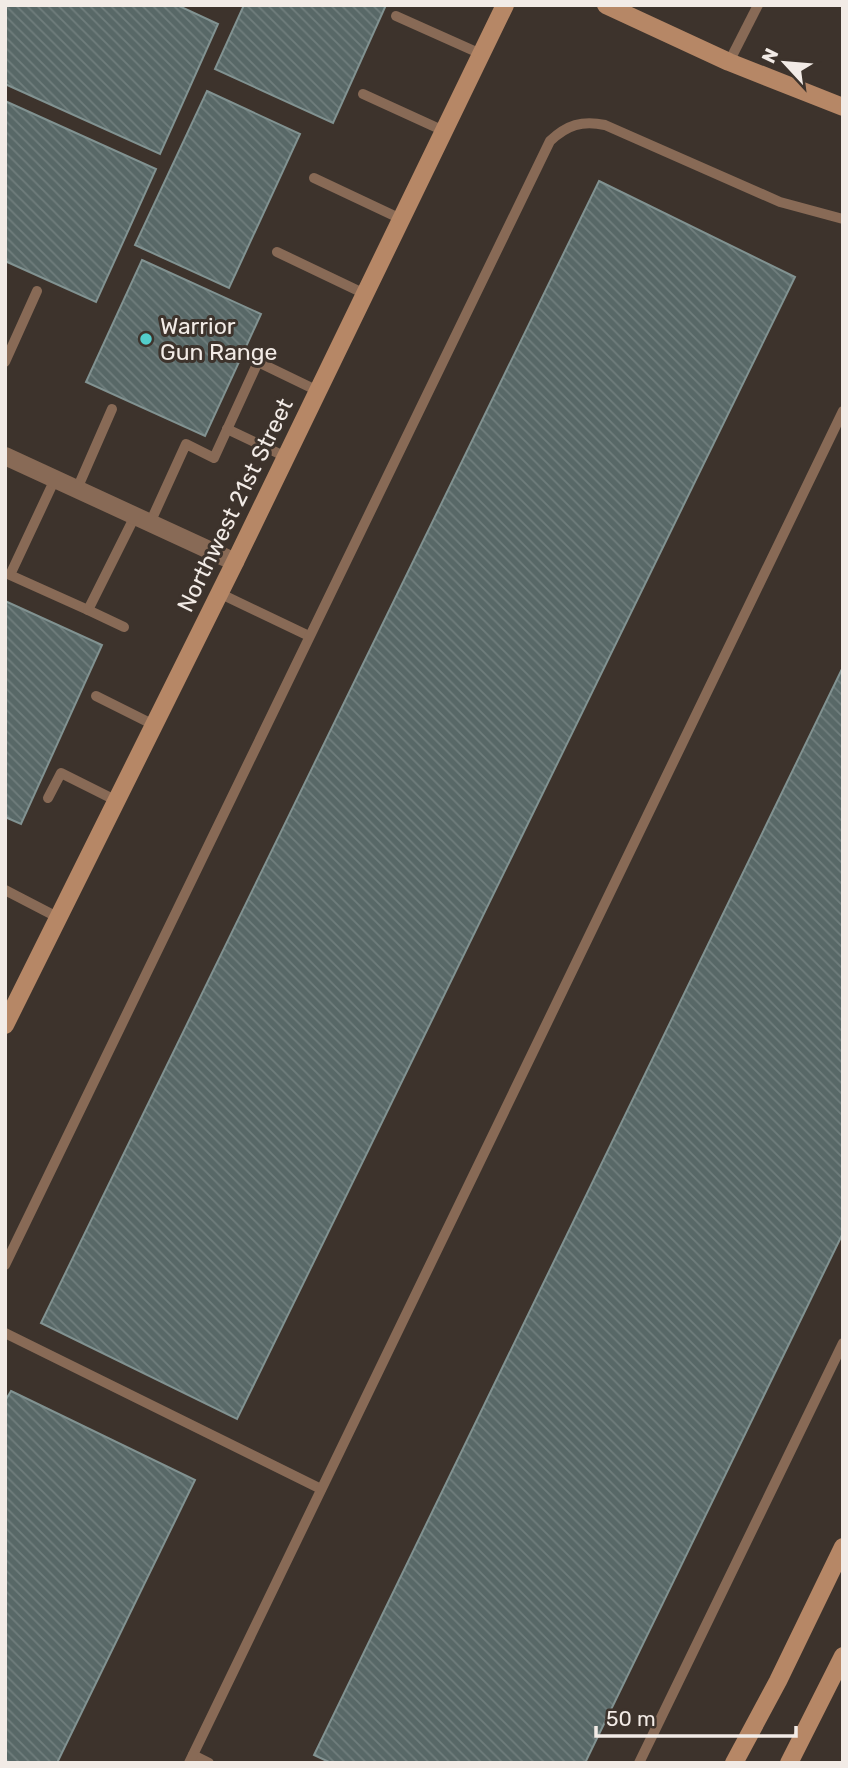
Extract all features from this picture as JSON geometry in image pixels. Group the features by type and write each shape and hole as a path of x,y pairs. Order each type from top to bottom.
{"street":[{"name":"Northwest 21st Street","path":"5,1025 235,562 505,5"},
{"path":"606,5 729,62 843,107"},
{"path":"5,456 235,562"},
{"path":"734,1763 843,1547"},
{"path":"789,1763 843,1656"}],"lane":[{"path":"729,62 758,5"},
{"path":"396,16 481,54"},
{"path":"363,94 444,131"},
{"path":"5,1265 550,141 562,130 575,124 590,122 605,125 780,202 843,219"},
{"path":"314,178 401,219"},
{"path":"277,252 365,294"},
{"path":"5,362 37,291"},
{"path":"88,610 186,444 214,458 258,362 318,391"},
{"path":"77,489 112,409"},
{"path":"209,1763 191,1759 843,411"},
{"path":"227,429 286,457"},
{"path":"55,479 10,575 124,627"},
{"path":"219,593 309,636"},
{"path":"96,696 154,725"},
{"path":"48,798 61,773 117,801"},
{"path":"5,890 59,918"},
{"path":"5,1333 321,1489"},
{"path":"639,1763 843,1343"},
{"path":"832,1366 843,1371"}],"building":[{"path":"5,5 177,5 218,24 160,154 5,84"},
{"path":"244,5 386,5 333,123 215,69"},
{"path":"207,91 300,134 229,288 135,245"},
{"path":"5,101 156,169 96,302 5,261"},
{"path":"599,181 795,277 237,1419 41,1323"},
{"path":"142,260 261,314 205,436 86,382"},
{"path":"5,601 102,645 21,824 5,817"},
{"path":"843,667 843,1233 585,1763 331,1763 314,1755"},
{"path":"11,1391 195,1480 57,1763 5,1763 5,1401"}],"place":[{"name":"Warrior Gun Range","path":"146,339"}]}
